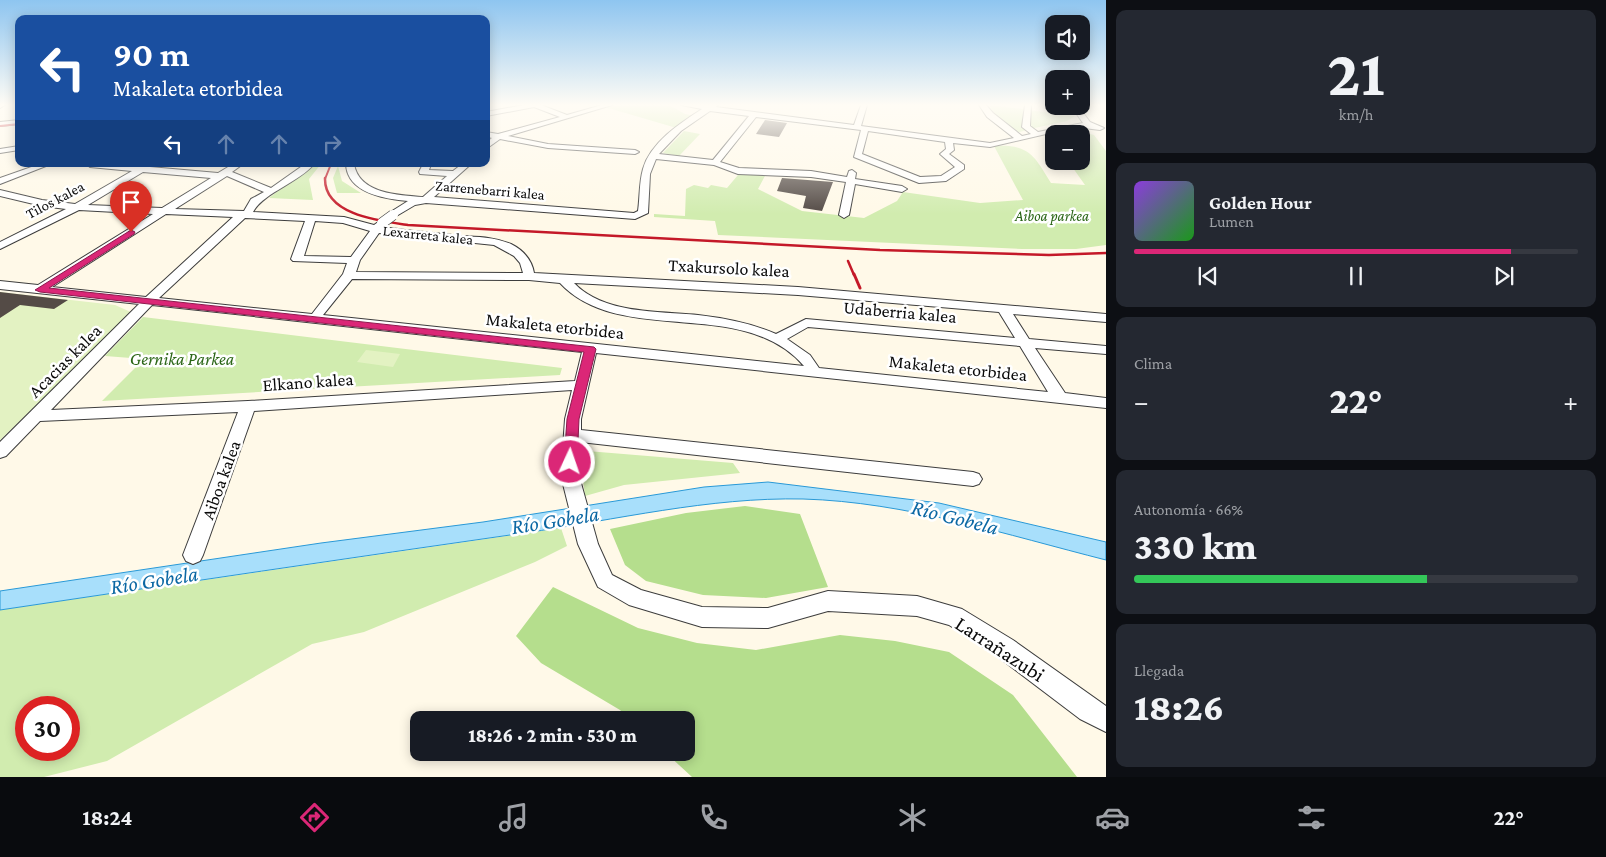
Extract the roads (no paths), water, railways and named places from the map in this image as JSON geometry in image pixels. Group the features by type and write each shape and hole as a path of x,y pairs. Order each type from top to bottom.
{"street":[{"path":"525,141 548,146 635,152"},
{"path":"653,156 667,141"},
{"path":"715,163 732,141"},
{"path":"859,141 857,155 913,178 943,179 960,167 944,154 950,150 949,141"},
{"path":"959,141 990,145 1009,141"},
{"path":"0,151 15,149"},
{"path":"653,156 715,163 738,171 851,176 902,189"},
{"name":"Zarrenebarri kalea","path":"350,167 351,175 359,184 403,198 627,216 643,213 648,165 653,156"},
{"path":"0,180 38,167"},
{"name":"Tilos kalea","path":"0,246 77,207 143,167"},
{"path":"161,167 224,171 272,192"},
{"name":"Acacias kalea","path":"0,452 149,302 245,213 254,201 272,192 306,167"},
{"path":"426,167 423,172 455,174"},
{"path":"318,313 349,275 354,260 379,226 412,203 425,200 463,167"},
{"path":"40,290 224,171"},
{"path":"844,215 851,176"},
{"name":"Lexarreta kalea","path":"0,193 42,203 77,207 245,213 344,220 360,226 379,226 400,233 496,242 507,245 523,258 529,276"},
{"path":"311,218 296,259 354,260"},
{"name":"Txakursolo kalea","path":"349,275 529,276 564,280 590,279 798,291 1106,318"},
{"path":"564,280 570,290 584,299 619,309 718,322 765,334 777,339 809,361 814,372"},
{"name":"Makaleta etorbidea","path":"0,285 1106,403"},
{"path":"1004,310 1060,398"},
{"name":"Udaberria kalea","path":"777,339 806,323 1106,350"},
{"path":"590,349 580,385 572,434 973,478"},
{"path":"774,368 788,365 794,358 794,350"},
{"path":"794,350 853,376"},
{"name":"Elkano kalea","path":"37,416 248,406 580,385"},
{"name":"Aiboa kalea","path":"193,555 248,406"},
{"name":"Larrañazubi","path":"572,434 570,476 588,544 605,581 636,598 702,617 768,618 828,601 917,606 954,616 1005,648 1089,710 1106,720"}],"water":[{"name":"Río Gobela","path":"768,482 939,503 1106,542 1106,560 956,521 880,506 842,501 768,499 663,510 524,533 0,610 0,591 321,543 483,522 704,487"}],"railway":[{"path":"325,179 330,167"},
{"path":"325,179 327,190 343,208 369,218 408,225 880,250 1049,255 1106,253"},
{"path":"848,261 854,275"},
{"path":"854,274 860,288"}],"park label":[{"name":"Aiboa parkea","path":"1052,216"},
{"name":"Gernika Parkea","path":"182,359"}]}
